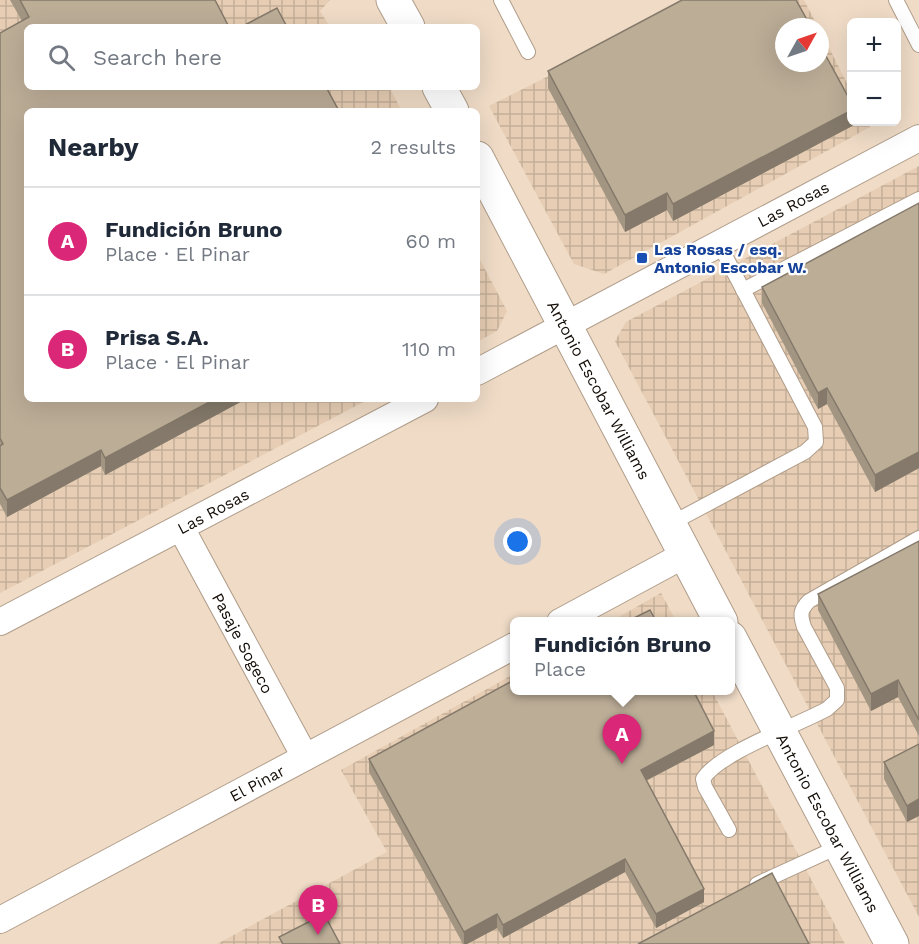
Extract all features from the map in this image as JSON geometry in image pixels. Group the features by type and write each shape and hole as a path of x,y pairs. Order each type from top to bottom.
{"street":[{"path":"393,0 406,24"},
{"path":"441,90 450,108"},
{"name":"Las Rosas","path":"480,370 919,138"},
{"name":"Antonio Escobar Williams","path":"480,164 719,617"},
{"name":"Las Rosas","path":"0,622 419,402"},
{"name":"Pasaje Sogeco","path":"181,528 305,757"},
{"path":"568,617 686,554"},
{"name":"Antonio Escobar Williams","path":"735,647 892,944"},
{"name":"El Pinar","path":"0,920 510,648"}],"lane":[{"path":"501,0 528,52"},
{"path":"896,0 919,45"},
{"path":"743,290 919,199"},
{"path":"670,524 805,453 816,442 815,427 719,244"},
{"path":"729,830 703,779 707,773 779,731 821,712 837,700 837,688 804,627 800,616 802,608 809,601 919,538"},
{"path":"747,890 840,846"}],"shaded area":[{"path":"0,0 330,0 320,11 328,24 24,24 24,90 391,90 400,108 24,108 24,402 363,402 0,593"},
{"path":"699,0 804,0 813,18 775,18 775,72 829,72 829,48 847,83 847,126 870,127 604,274 574,264 489,106"},
{"path":"919,166 919,917 615,341 626,322"},
{"path":"480,260 507,311 497,331 480,340"},
{"path":"661,593 674,617 619,617"},
{"path":"510,676 510,695 714,695 845,944 217,944 387,852 341,770"}],"building":[{"path":"20,0 215,0 227,24 24,24 24,90 328,90 337,108 24,108 24,402 209,402 105,458 101,450 7,500 0,488 0,446 3,444 0,438 0,33 29,17"},
{"path":"682,0 796,0 806,18 775,18 775,72 829,72 829,62 847,95 847,113 673,204 667,193 625,215 548,71"},
{"path":"277,8 285,24 247,24"},
{"path":"919,203 919,452 875,475 827,388 818,393 762,287"},
{"path":"919,541 919,720 898,680 871,694 818,594"},
{"path":"650,610 654,617 636,617"},
{"path":"510,682 510,695 696,695 714,731 641,770 704,889 656,914 625,859 503,925 497,914 464,932 369,759"},
{"path":"919,744 919,799 907,806 884,762"},
{"path":"772,873 809,944 638,944"},
{"path":"324,914 340,944 283,944 279,937"}],"place":[{"name":"Las Rosas / esq. Antonio Escobar W.","path":"642,258"},
{"name":"Fundición Bruno","path":"622,764"},
{"name":"Prisa S.A.","path":"318,935"}]}
